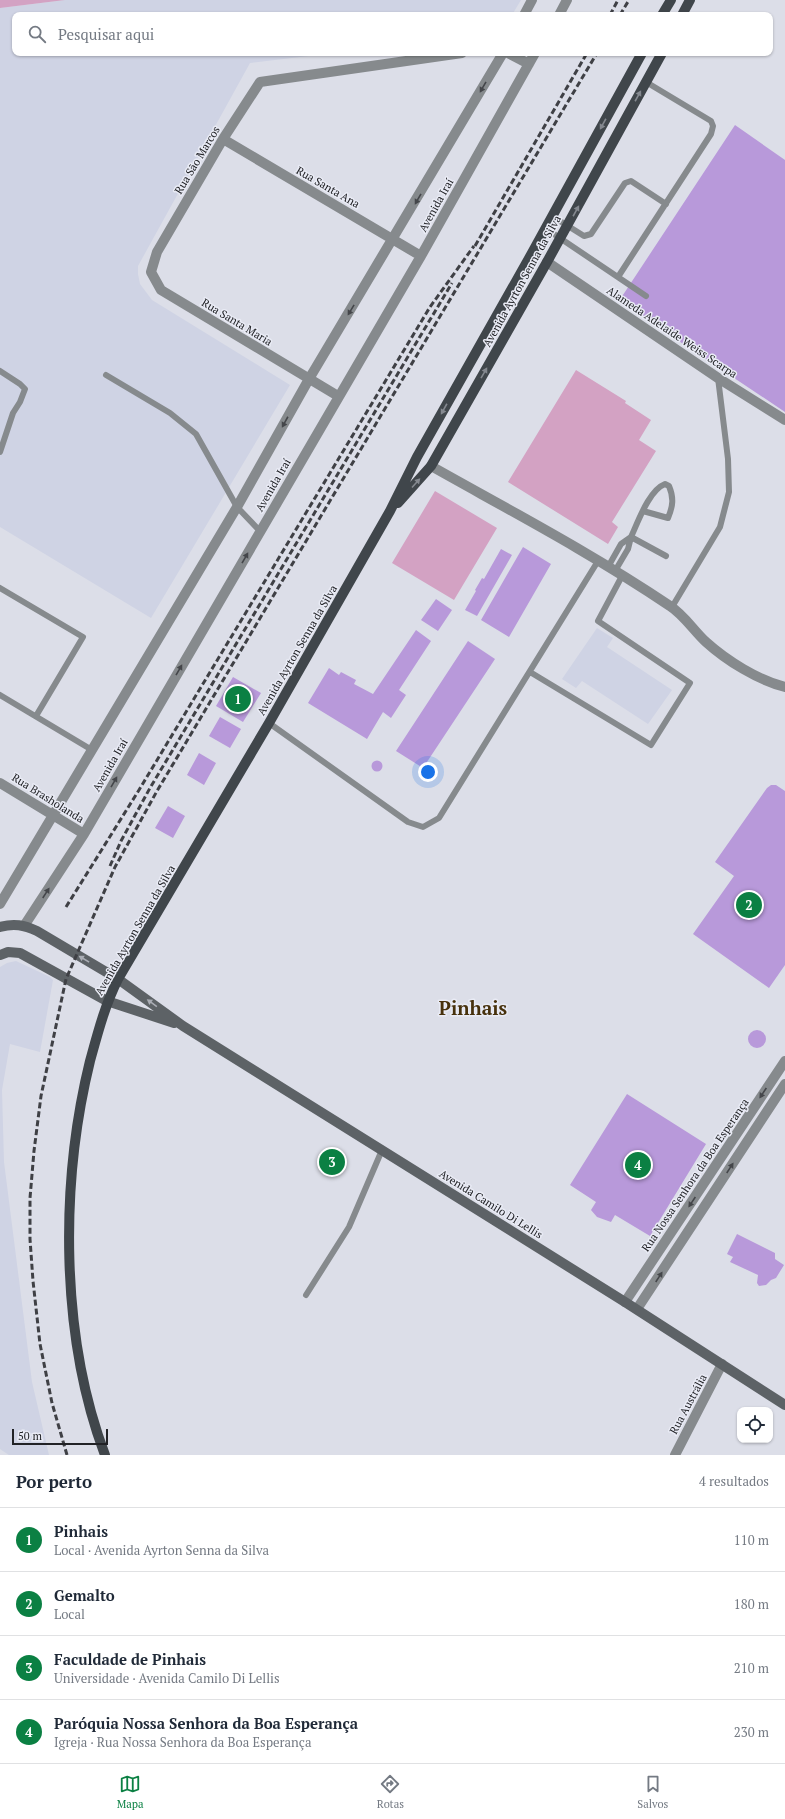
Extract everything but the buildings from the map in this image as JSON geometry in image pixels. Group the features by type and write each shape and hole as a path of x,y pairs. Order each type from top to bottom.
{"main road":[{"path":"664,12 671,0"},
{"path":"684,12 690,0"},
{"name":"Avenida Ayrton Senna da Silva","path":"105,1455 92,1413 80,1360 70,1277 69,1224 76,1135 83,1089 107,1001 118,979 270,723 390,512 417,457 640,56"},
{"name":"Avenida Ayrton Senna da Silva","path":"390,512 431,466 561,237 660,56"},
{"name":"Avenida Camilo Di Lellis","path":"0,927 10,924 24,926 37,931 118,979 183,1026 637,1309 785,1404"},
{"name":"Avenida Camilo Di Lellis","path":"0,954 8,952 20,953 107,1001 183,1026"}],"street":[{"path":"526,12 532,0"},
{"path":"560,12 567,0"},
{"name":"Rua São Marcos","path":"157,252 223,139 260,82 441,56"},
{"name":"Avenida Iraí","path":"0,904 237,506 309,380 501,56"},
{"path":"514,56 529,64"},
{"name":"Avenida Iraí","path":"24,926 84,834 421,256 533,56"},
{"name":"Rua Santa Ana","path":"223,139 421,256"},
{"name":"Rua Santa Maria","path":"157,252 151,272 161,290 338,396"},
{"name":"Alameda Adelaide Weiss Scarpa","path":"547,262 718,378 785,420"},
{"path":"431,466 615,571 672,607 706,642 730,661 750,672 785,687"},
{"name":"Rua Brasholanda","path":"0,783 84,834"},
{"name":"Rua Nossa Senhora da Boa Esperança","path":"625,1302 785,1061"},
{"path":"637,1309 785,1084"},
{"name":"Rua Austrália","path":"675,1455 722,1364"}],"lane":[{"path":"618,277 711,134 711,121 646,82"},
{"path":"552,216 584,236 591,234 628,181 666,204"},
{"path":"545,228 561,237 646,296"},
{"path":"0,371 25,389 20,402 13,413 0,452"},
{"path":"106,375 170,413 196,434 237,506 260,531"},
{"path":"672,607 720,528 729,492 728,459 718,378"},
{"path":"615,571 628,549 631,537 651,495 659,486 665,484 669,486 673,496 672,507 668,518 644,511"},
{"path":"530,672 651,745 690,683 598,621 615,571 621,544 631,537"},
{"path":"631,537 666,556"},
{"path":"270,723 408,822 423,827 439,818 598,561"},
{"path":"0,588 83,637 36,716"},
{"path":"0,695 92,750"},
{"path":"306,1295 349,1227 382,1150"}],"shaded area":[{"path":"0,0 65,0 0,8"},
{"path":"65,0 521,0 514,12 12,12 12,56 309,56 250,63 138,266 140,284 152,300 290,385 151,618 0,527 0,8"},
{"path":"576,370 626,401 625,403 651,420 639,440 656,451 612,522 618,527 608,544 508,482"},
{"path":"435,491 497,528 454,600 392,563"},
{"path":"597,628 613,638 607,647 672,690 648,724 582,681 576,688 562,679"},
{"path":"16,961 50,977 53,980 40,1052 10,1044 2,1090 4,1162 32,1382 49,1455 9,1455 0,1449 0,967 7,963"}],"railway":[{"path":"612,12 618,0"},
{"path":"622,12 629,0"},
{"path":"475,246 585,56"},
{"path":"67,1455 52,1403 40,1344 30,1239 30,1198 41,1096 66,979 115,867 157,791 595,56"},
{"path":"66,907 139,790 430,307 474,246"},
{"path":"110,866 121,841 150,788 452,283"}],"place":[{"name":"Pinhais","path":"238,699"},
{"name":"Gemalto","path":"749,905"},
{"name":"Faculdade de Pinhais","path":"332,1162"},
{"name":"Paróquia Nossa Senhora da Boa Esperança","path":"638,1165"}],"district":[{"name":"Pinhais","path":"473,1007"}]}
